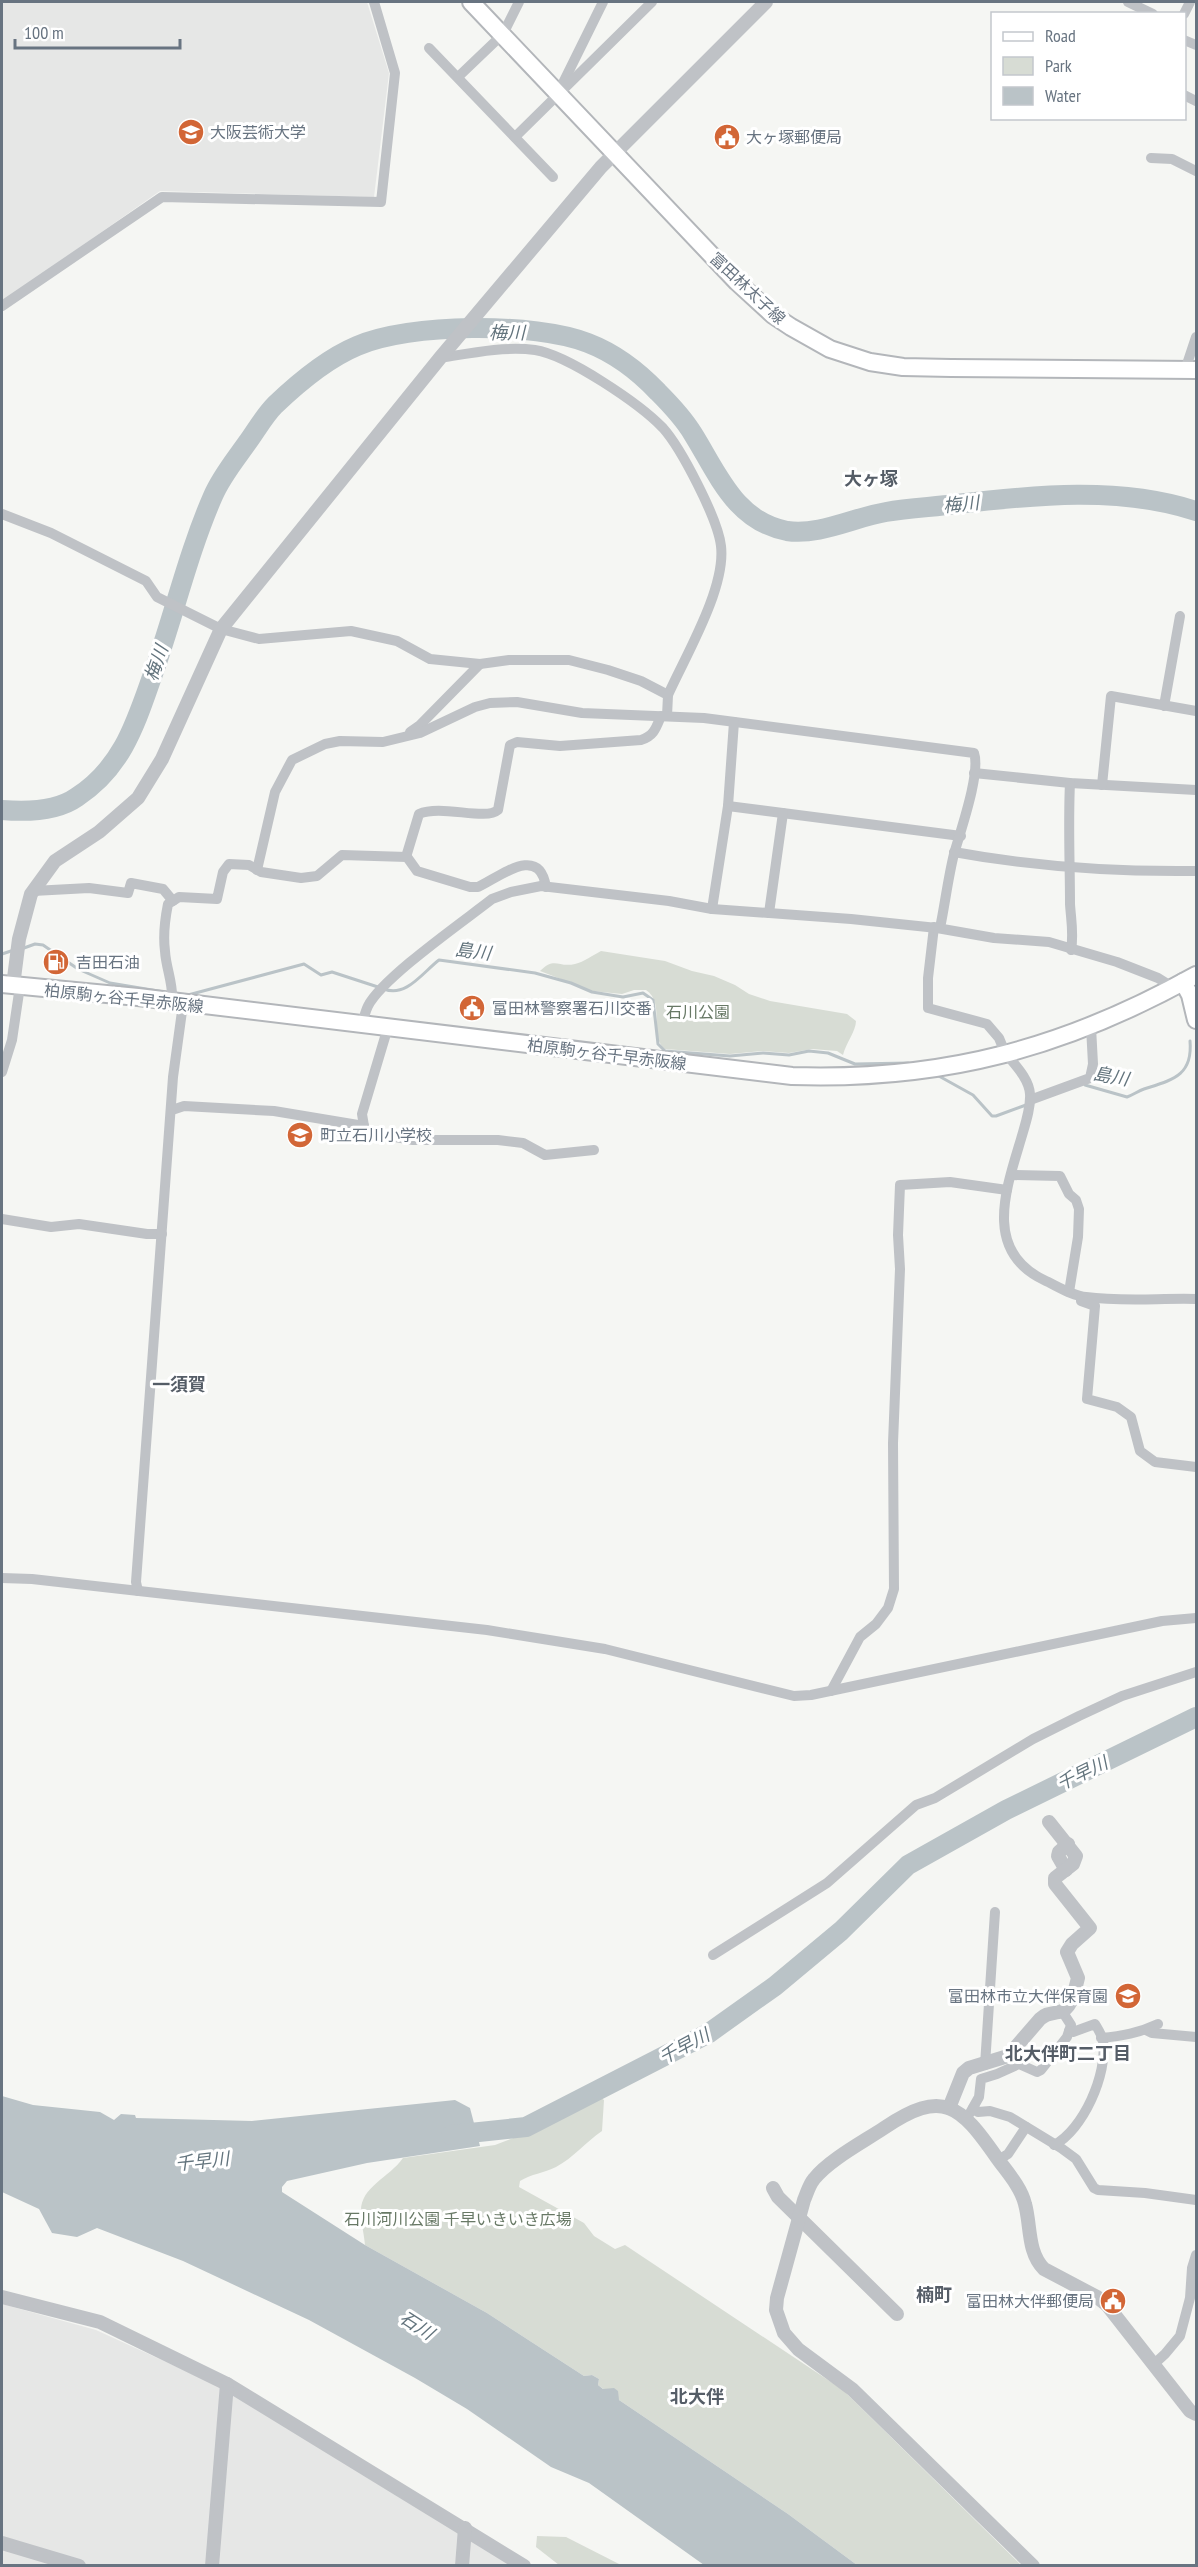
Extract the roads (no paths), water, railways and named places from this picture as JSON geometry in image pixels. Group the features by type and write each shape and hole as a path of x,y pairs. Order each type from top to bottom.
{"main road":[{"name":"富田林太子線","path":"471,2 558,92 613,154 738,282 773,315 810,338 840,352 870,362 903,367 1191,370"},
{"name":"柏原駒ヶ谷千早赤阪線","path":"12,985 798,1076 929,1071 1006,1055 1091,1027 1184,981"},
{"path":"1184,981 1197,1020"}],"street":[{"path":"2,306 162,197 381,202 395,73 374,2"},
{"path":"458,77 503,34 519,2"},
{"path":"558,92 603,2"},
{"path":"515,137 558,92 652,2"},
{"path":"2,1072 12,1040 12,985 23,916 33,891 55,861 99,832 138,798 162,759 221,629 440,358 613,154 766,2"},
{"path":"1128,2 1149,12"},
{"path":"429,48 553,177"},
{"path":"1152,158 1172,159 1197,171"},
{"path":"1191,370 1197,337"},
{"path":"406,857 419,814 447,810 486,815 494,814 498,810 510,745 517,742 560,746 641,740 650,737 664,716 668,695 710,603 720,571 721,545 711,512 678,447 662,427 610,386 587,371 537,350 492,350 440,358"},
{"path":"2,514 51,533 146,580 156,597 221,629 259,639 351,631 396,641 430,658 480,664 509,660 569,660 630,677 668,695"},
{"path":"1164,706 1180,616"},
{"path":"399,738 420,725 480,664"},
{"path":"1102,785 1111,696 1197,711"},
{"path":"257,870 275,792 292,760 325,744 340,741 383,742 420,733 475,707 501,702 517,702 582,713 664,716 734,722 974,753 974,773 961,836 954,852 937,928 928,978 928,1008 987,1024 999,1038 1006,1055 1029,1086 1030,1100 1007,1190 1004,1222 1007,1243 1017,1261 1030,1274 1084,1297 1197,1299"},
{"path":"712,909 728,806 734,722"},
{"path":"974,773 1070,783 1197,790"},
{"path":"1070,783 1068,826 1071,868 1070,907 1074,936 1071,950"},
{"path":"728,806 961,836"},
{"path":"769,913 783,813"},
{"path":"954,852 1003,861 1071,868 1137,872 1197,871"},
{"path":"138,1591 136,1582 147,1416 172,1110 177,1004 164,951 165,916 168,904 178,897 217,899 223,872 229,864 249,865 257,870 301,878 317,876 342,855 406,857"},
{"path":"406,857 417,871 470,887 478,887 526,864 535,865 542,872 546,887"},
{"path":"33,891 89,888 128,893 131,883 164,889 174,901"},
{"path":"362,1024 368,1005 383,988 492,899 511,892 546,887 669,901 712,909 937,928 994,938 1049,942 1117,962 1158,978 1184,981"},
{"path":"388,1027 362,1114 365,1132 413,1140 498,1140 523,1143 545,1155 594,1150"},
{"path":"1030,1100 1090,1078 1093,1064 1091,1027"},
{"path":"172,1110 184,1106 274,1111 364,1126"},
{"path":"1011,1175 1060,1176 1069,1194 1076,1200 1079,1209 1078,1237 1069,1292 1070,1297 1095,1306 1088,1399 1118,1407 1131,1417 1140,1451 1155,1462 1197,1467"},
{"path":"831,1691 860,1637 876,1624 888,1608 894,1589 893,1443 900,1269 898,1236 900,1185 950,1182 1007,1190"},
{"path":"2,1220 51,1227 79,1224 162,1234"},
{"path":"2,1578 32,1579 487,1630 605,1649 794,1696 831,1691 1151,1624 1197,1618"},
{"path":"713,1955 827,1883 916,1805 935,1798 1033,1739 1079,1716 1122,1696 1197,1672"},
{"path":"949,2108 963,2073 969,2068 1008,2056 1046,2014 1062,2011 1070,2004 1078,1978 1067,1952 1072,1944 1090,1929 1055,1884 1055,1878 1073,1864 1076,1856 1049,1822"},
{"path":"984,2065 995,1912"},
{"path":"970,2113 979,2097 981,2079 1019,2064 1036,2073 1067,2037 1071,2025 1062,2011"},
{"path":"1054,2145 1063,2140 1089,2106 1095,2093 1102,2056 1101,2038 1095,2024 1073,2032 1069,2031"},
{"path":"1101,2038 1119,2037 1146,2030 1158,2024"},
{"path":"1146,2030 1152,2033 1197,2037"},
{"path":"1033,2565 852,2389 798,2349 784,2333 779,2322 777,2298 810,2186 814,2179 829,2166 915,2109 937,2106 970,2113 1002,2114 1076,2159 1098,2190 1197,2200"},
{"path":"970,2113 1024,2200 1033,2251 1038,2263 1044,2269 1097,2297 1107,2305 1190,2411 1197,2414"},
{"path":"998,2160 1008,2154 1026,2127"},
{"path":"773,2188 774,2193 897,2313"},
{"path":"1154,2364 1166,2354 1180,2336 1191,2298 1192,2268 1197,2255"},
{"path":"2,2296 100,2322 227,2384 524,2565"},
{"path":"212,2565 227,2384"},
{"path":"462,2565 465,2528"},
{"path":"2,2543 80,2565"}],"water":[{"name":"石川","path":"2,2096 33,2105 100,2112 114,2120 121,2114 135,2115 136,2118 252,2121 455,2100 470,2108 480,2146 367,2163 287,2181 282,2187 282,2192 365,2245 487,2313 584,2376 592,2375 599,2379 598,2385 603,2389 614,2388 618,2391 619,2400 788,2514 857,2565 704,2565 589,2483 551,2467 467,2409 309,2320 183,2261 97,2228 77,2237 52,2233 39,2209 2,2192"}],"waterway":[{"name":"梅川","path":"2,810 31,811 60,806 77,797 106,772 117,758 134,726 161,652 196,540 216,489 224,475 267,414 293,388 346,351 380,338 439,329 505,329 565,336 598,347 634,370 681,417 720,480 741,506 769,526 787,531 824,529 874,514 895,511 1047,496 1107,495 1138,498 1196,511"},
{"name":"島川","path":"24,948 35,944 43,945 78,969 110,983 170,993"},
{"name":"島川","path":"2,954 14,950"},
{"name":"島川","path":"384,989 392,991 407,987 439,960 535,973 571,983 592,992 623,997 643,993 653,1000 658,1044 665,1051 730,1056 763,1053 789,1055 809,1051 828,1053 855,1064 908,1063"},
{"name":"島川","path":"188,995 304,964 321,975 332,972 378,987"},
{"name":"島川","path":"1085,1085 1127,1097 1163,1083 1179,1075 1184,1069 1190,1053 1190,1041"},
{"name":"島川","path":"937,1075 973,1095 992,1116 1026,1105"},
{"name":"千早川","path":"451,2135 526,2127 709,2033 775,1986 841,1931 908,1865 1006,1810 1196,1717"}],"place":[{"name":"大阪芸術大学","path":"191,132"},
{"name":"大ヶ塚郵便局","path":"727,137"},
{"name":"吉田石油","path":"56,962"},
{"name":"富田林警察署石川交番","path":"472,1008"},
{"name":"町立石川小学校","path":"300,1135"},
{"name":"富田林市立大伴保育園","path":"1128,1996"},
{"name":"富田林大伴郵便局","path":"1113,2301"}],"district":[{"name":"大ヶ塚","path":"871,478"},
{"name":"一須賀","path":"179,1384"},
{"name":"北大伴町二丁目","path":"1068,2053"},
{"name":"楠町","path":"934,2294"},
{"name":"北大伴","path":"697,2396"}],"park label":[{"name":"石川公園","path":"698,1012"},
{"name":"石川河川公園 千早いきいき広場","path":"458,2219"}]}
